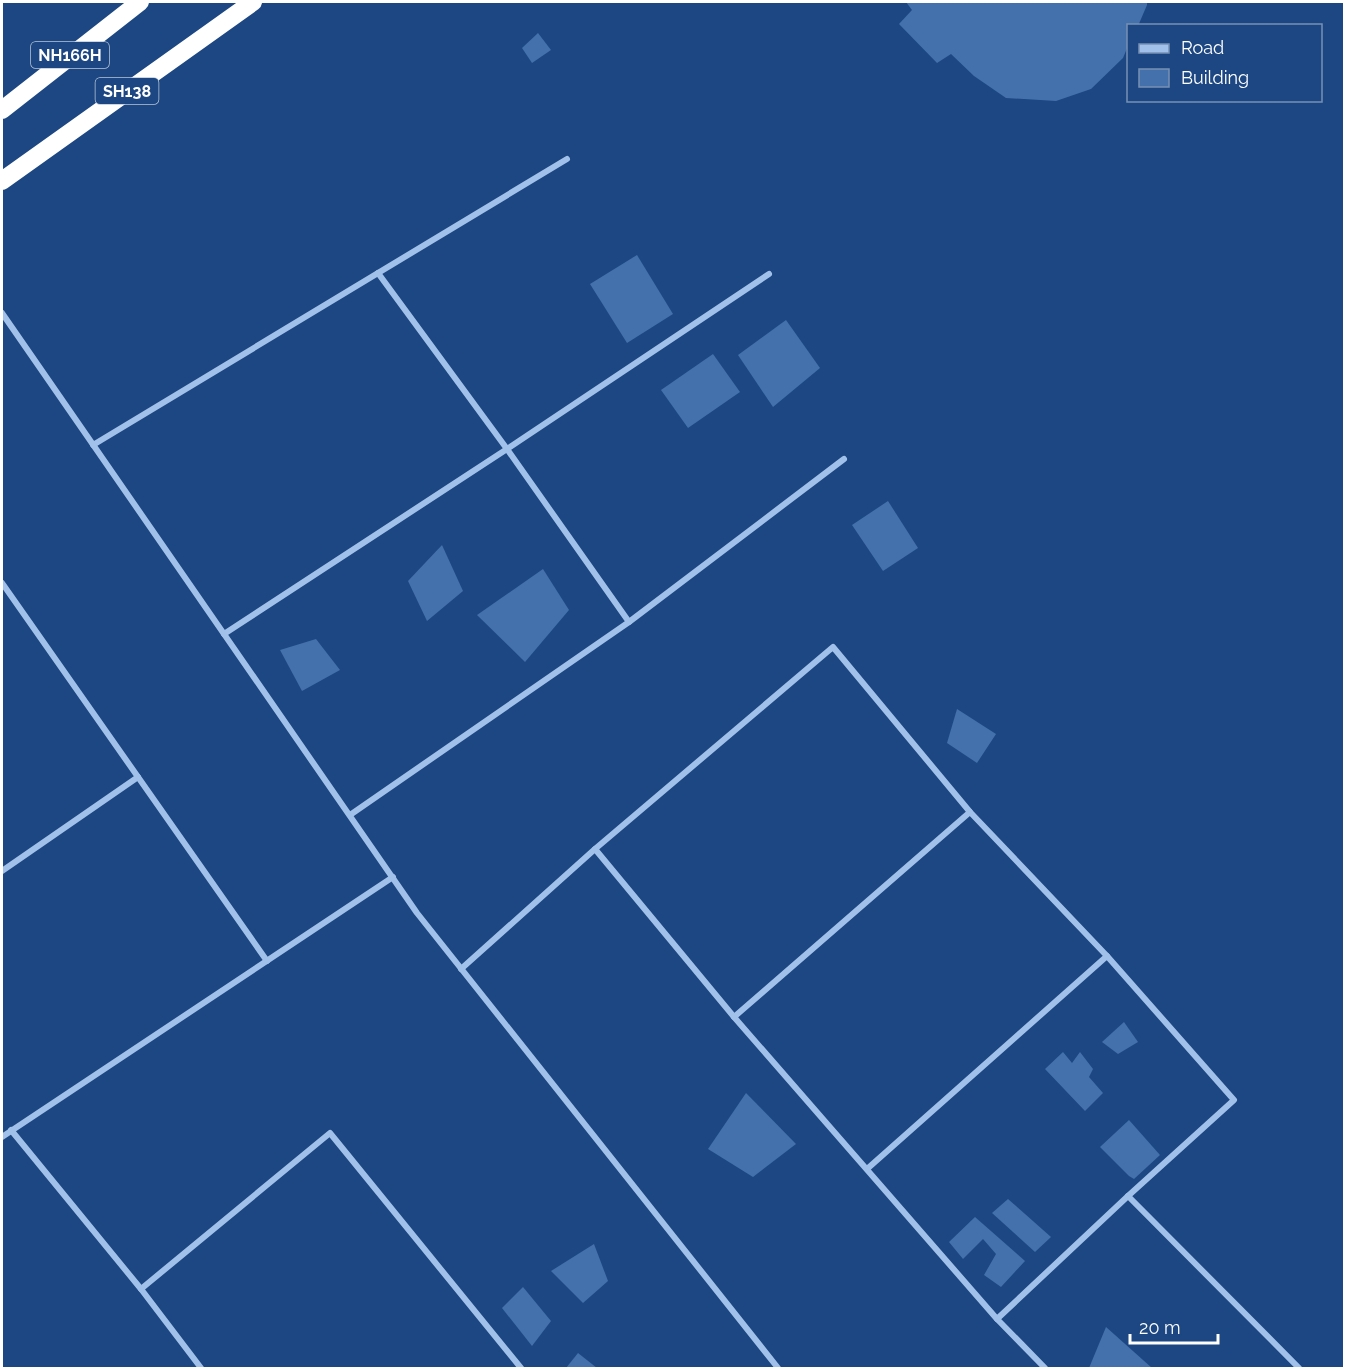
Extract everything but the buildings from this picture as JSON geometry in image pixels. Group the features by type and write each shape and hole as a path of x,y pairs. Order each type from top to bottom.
{"highway":[{"name":"NH166H","path":"2,110 140,2"},
{"name":"SH138","path":"2,181 253,2"}],"street":[{"path":"93,445 567,159"},
{"path":"378,273 507,449 629,622"},
{"path":"224,634 769,274"},
{"path":"2,313 417,913 778,1368"},
{"path":"350,815 629,622 844,459"},
{"path":"2,583 267,961"},
{"path":"461,969 595,849 833,647 970,812 1107,956 1234,1100 998,1319"},
{"path":"2,871 138,777"},
{"path":"734,1017 970,812"},
{"path":"595,849 734,1017 998,1319 1045,1368"},
{"path":"2,1137 393,877"},
{"path":"867,1169 1107,956"},
{"path":"11,1130 141,1289 201,1368"},
{"path":"141,1289 330,1133 521,1368"},
{"path":"1128,1196 1299,1368"}]}
